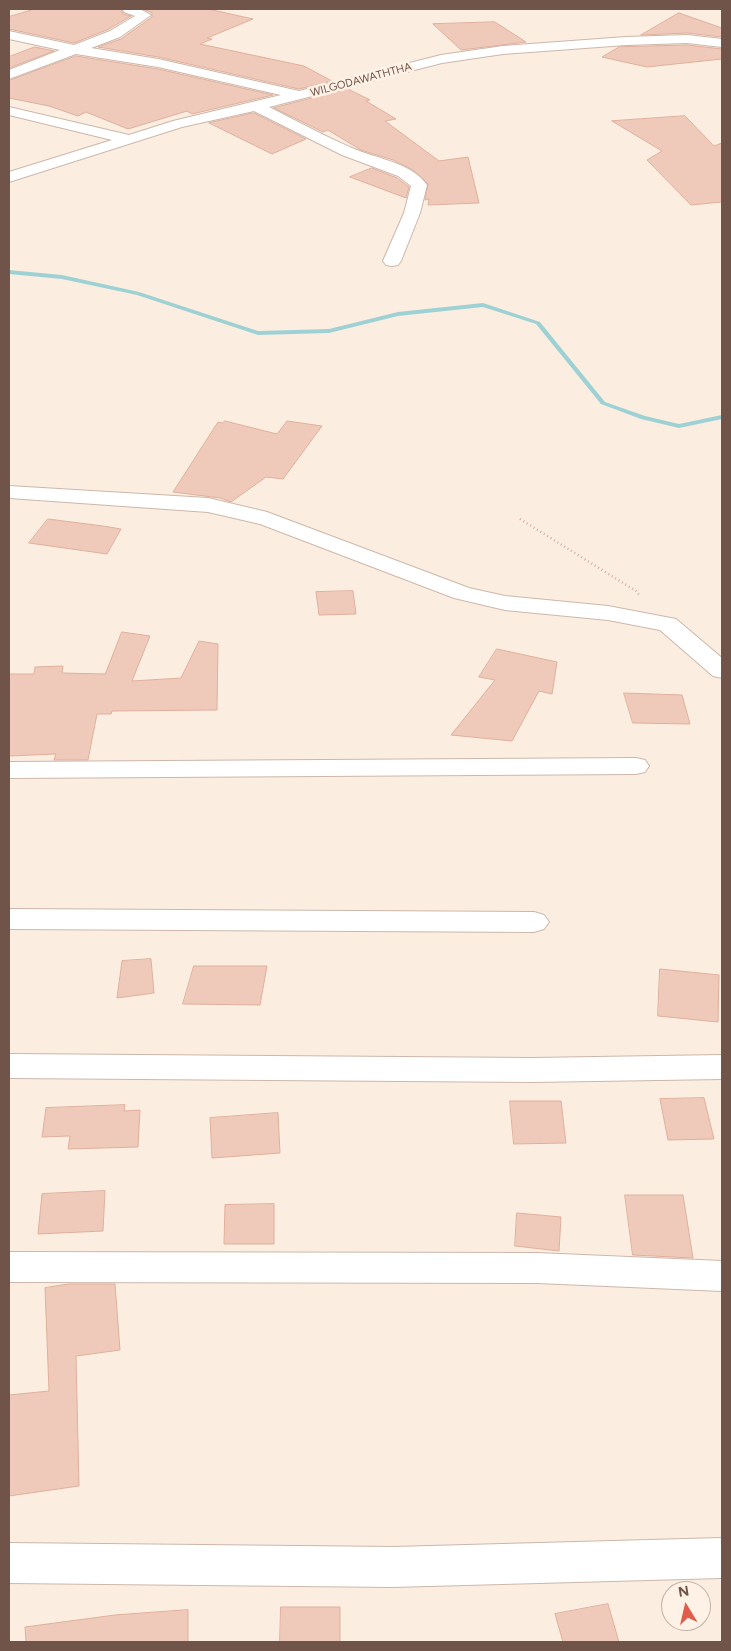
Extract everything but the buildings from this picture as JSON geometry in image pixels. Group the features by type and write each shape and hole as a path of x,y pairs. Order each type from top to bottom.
{"street":[{"path":"9,75 115,34 145,15 129,9"},
{"path":"9,35 73,49 158,63 302,95"},
{"name":"WILGODAWATHTHA","path":"9,177 178,124 302,95 441,59 503,50 626,41 687,39 722,43"},
{"path":"256,106 347,152 404,173 419,185 412,213 392,261"},
{"path":"9,111 128,139"},
{"path":"9,492 208,506 267,519 462,593 505,603 608,613 668,624 722,671"},
{"path":"9,770 636,766"},
{"path":"9,919 534,922"},
{"path":"9,1066 522,1070 722,1067"},
{"path":"9,1267 536,1268 722,1276"},
{"path":"9,1563 393,1566 722,1558"}],"path":[{"path":"520,519 598,570 636,591 642,599"}],"waterway":[{"path":"9,272 62,277 139,294 258,333 329,331 398,314 483,305 538,323 603,403 643,418 679,426 722,417"}]}
